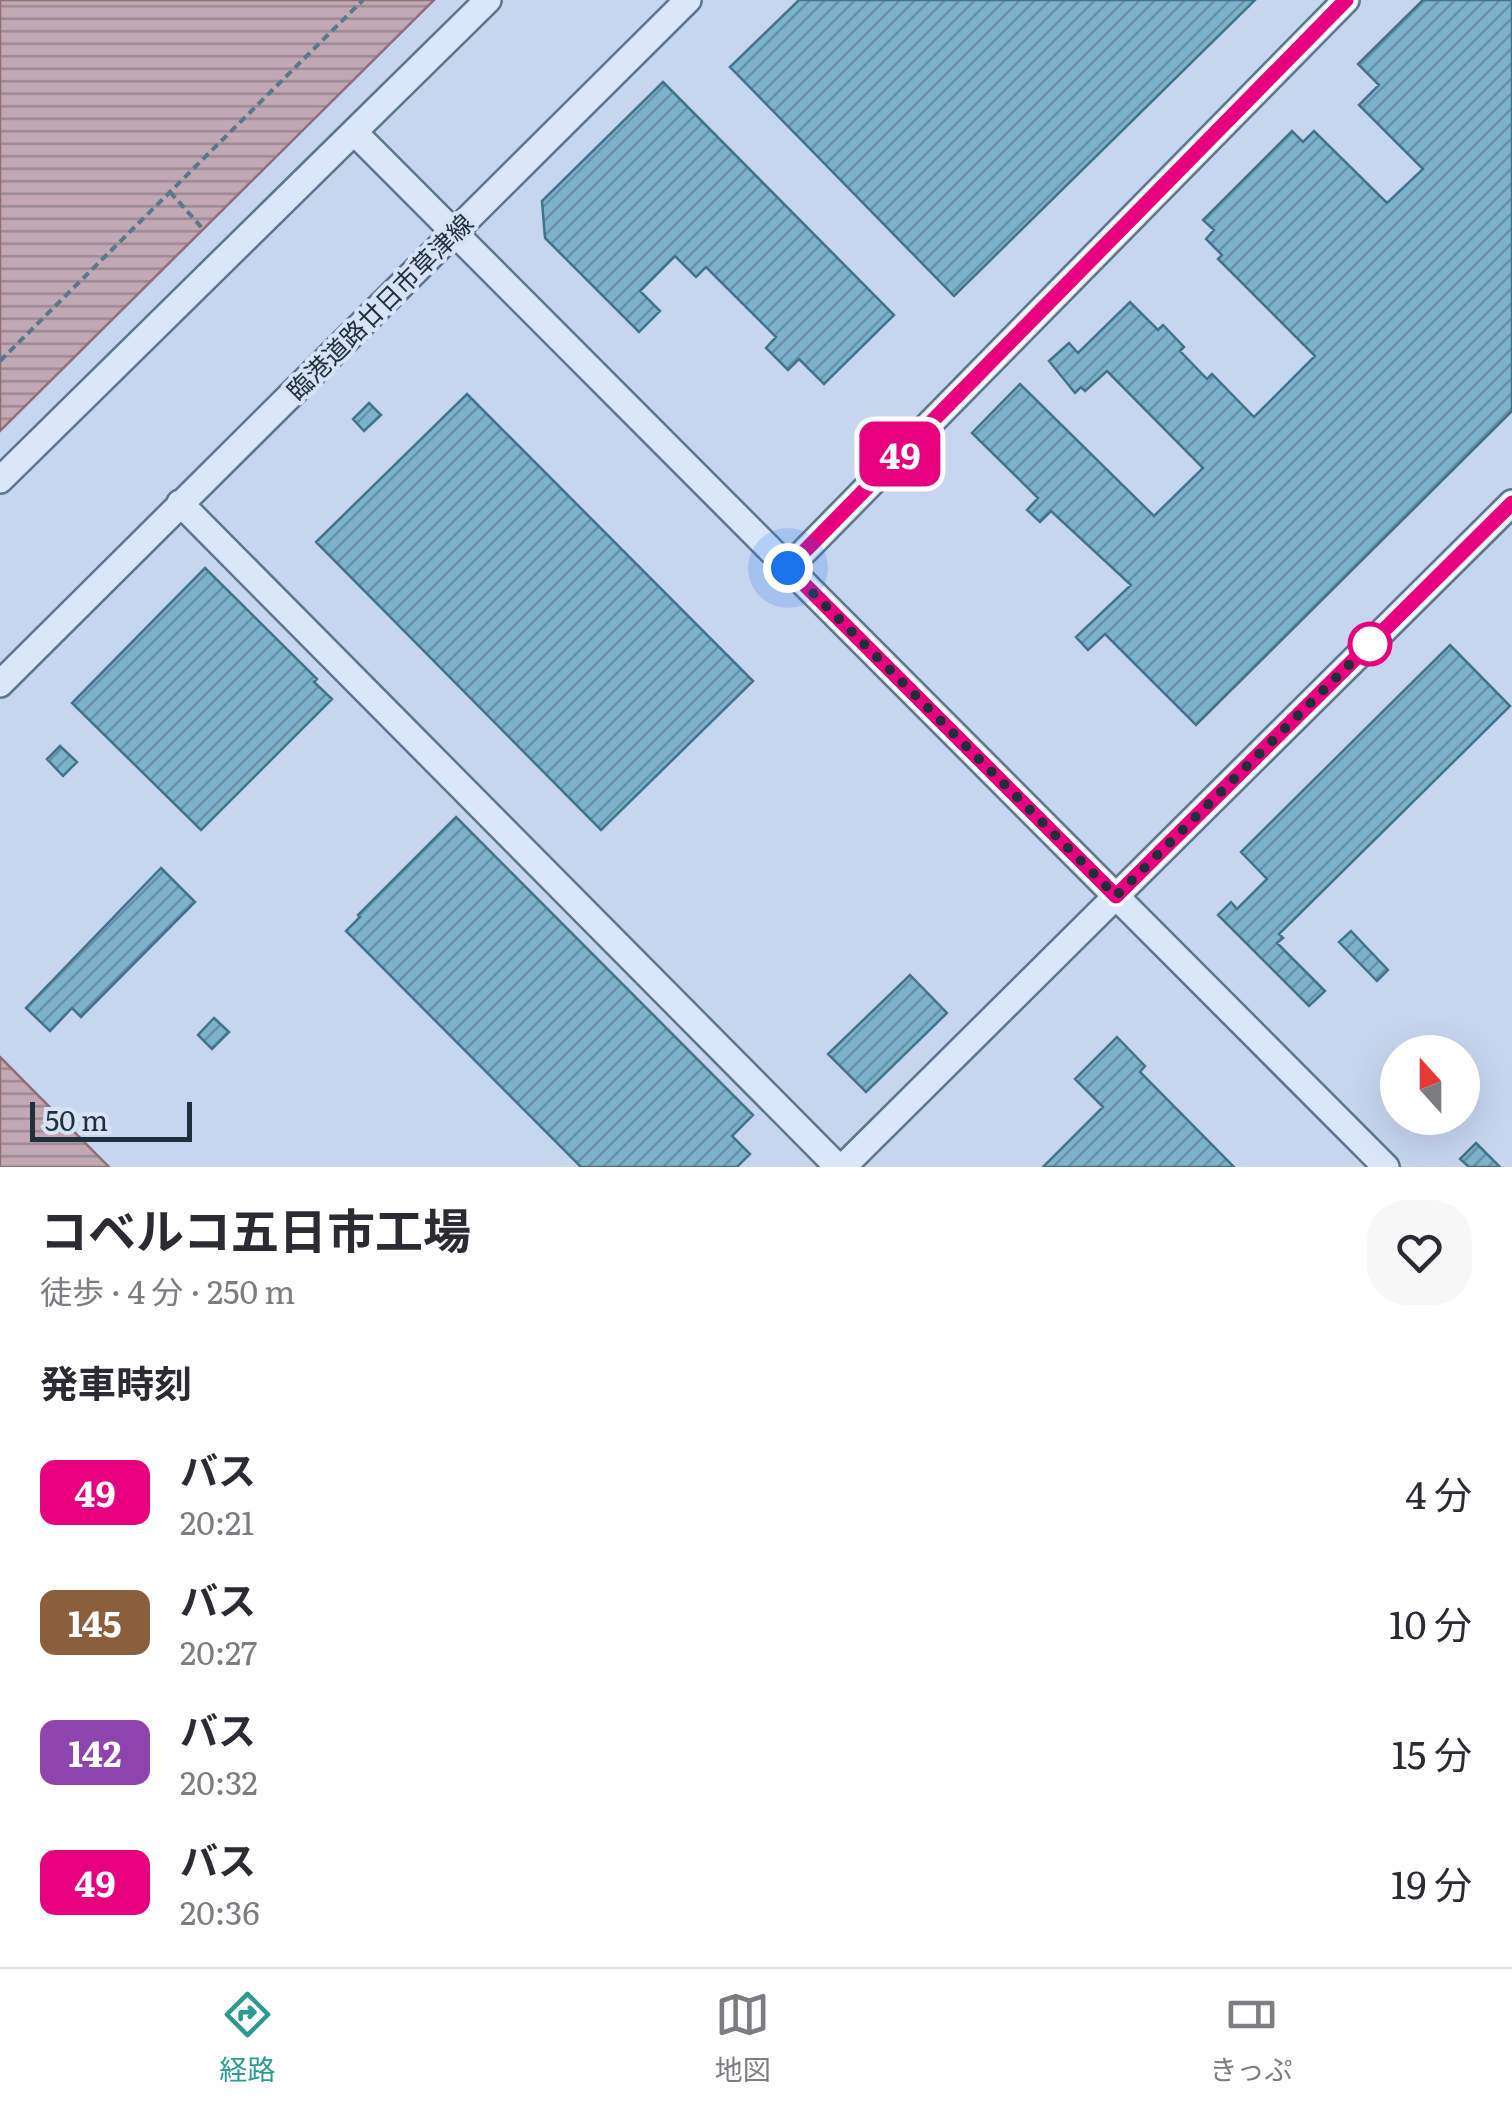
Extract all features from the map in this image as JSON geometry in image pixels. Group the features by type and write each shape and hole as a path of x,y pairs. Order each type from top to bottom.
{"street":[{"path":"0,480 488,0"},
{"name":"臨港道路廿日市草津線","path":"0,684 688,0"},
{"path":"788,568 1346,0"},
{"path":"354,132 1386,1167"},
{"path":"180,503 840,1167 1512,503"}],"path":[{"path":"0,361 362,0"},
{"path":"170,192 203,229"}],"shaded area":[{"path":"0,0 434,0 0,431"},
{"path":"0,1057 109,1167 0,1167"}],"building":[{"path":"799,0 1255,0 954,296 730,67"},
{"path":"1423,0 1512,0 1512,411 1196,725 1105,634 1088,650 1076,637 1131,585 1051,511 1040,522 1027,510 1038,498 972,433 1020,384 1154,516 1203,468 1107,371 1085,391 1081,387 1075,393 1049,361 1069,343 1078,353 1130,302 1158,330 1163,325 1184,347 1180,351 1207,379 1212,374 1254,417 1315,356 1218,259 1222,255 1206,239 1214,230 1203,220 1292,131 1303,142 1314,131 1387,203 1423,169 1359,105 1379,85 1358,64"},
{"path":"663,82 894,315 824,384 799,359 788,370 766,348 776,337 706,267 696,277 675,256 640,291 660,311 639,332 545,238 542,201"},
{"path":"467,394 753,681 601,830 316,542"},
{"path":"369,403 381,415 364,431 353,419"},
{"path":"205,568 317,679 314,682 332,699 201,830 72,703"},
{"path":"1450,645 1510,706 1279,934 1283,938 1277,943 1325,991 1309,1006 1218,915 1231,902 1237,909 1267,879 1241,852"},
{"path":"60,746 77,762 63,776 47,759"},
{"path":"456,817 753,1115 732,1136 750,1154 737,1167 581,1167 346,931"},
{"path":"161,868 195,902 81,1017 72,1008 50,1031 26,1008"},
{"path":"1351,931 1388,970 1377,981 1339,942"},
{"path":"910,975 947,1013 866,1092 828,1054"},
{"path":"214,1018 229,1032 212,1049 198,1035"},
{"path":"1117,1037 1145,1066 1140,1072 1234,1167 1043,1167 1103,1107 1075,1079"},
{"path":"1476,1143 1500,1167 1469,1167 1460,1159"}],"bus line":[{"name":"49","path":"1346,0 788,568 1116,896 1512,503"}],"route":[{"path":"788,568 1116,896 1370,644"}]}
